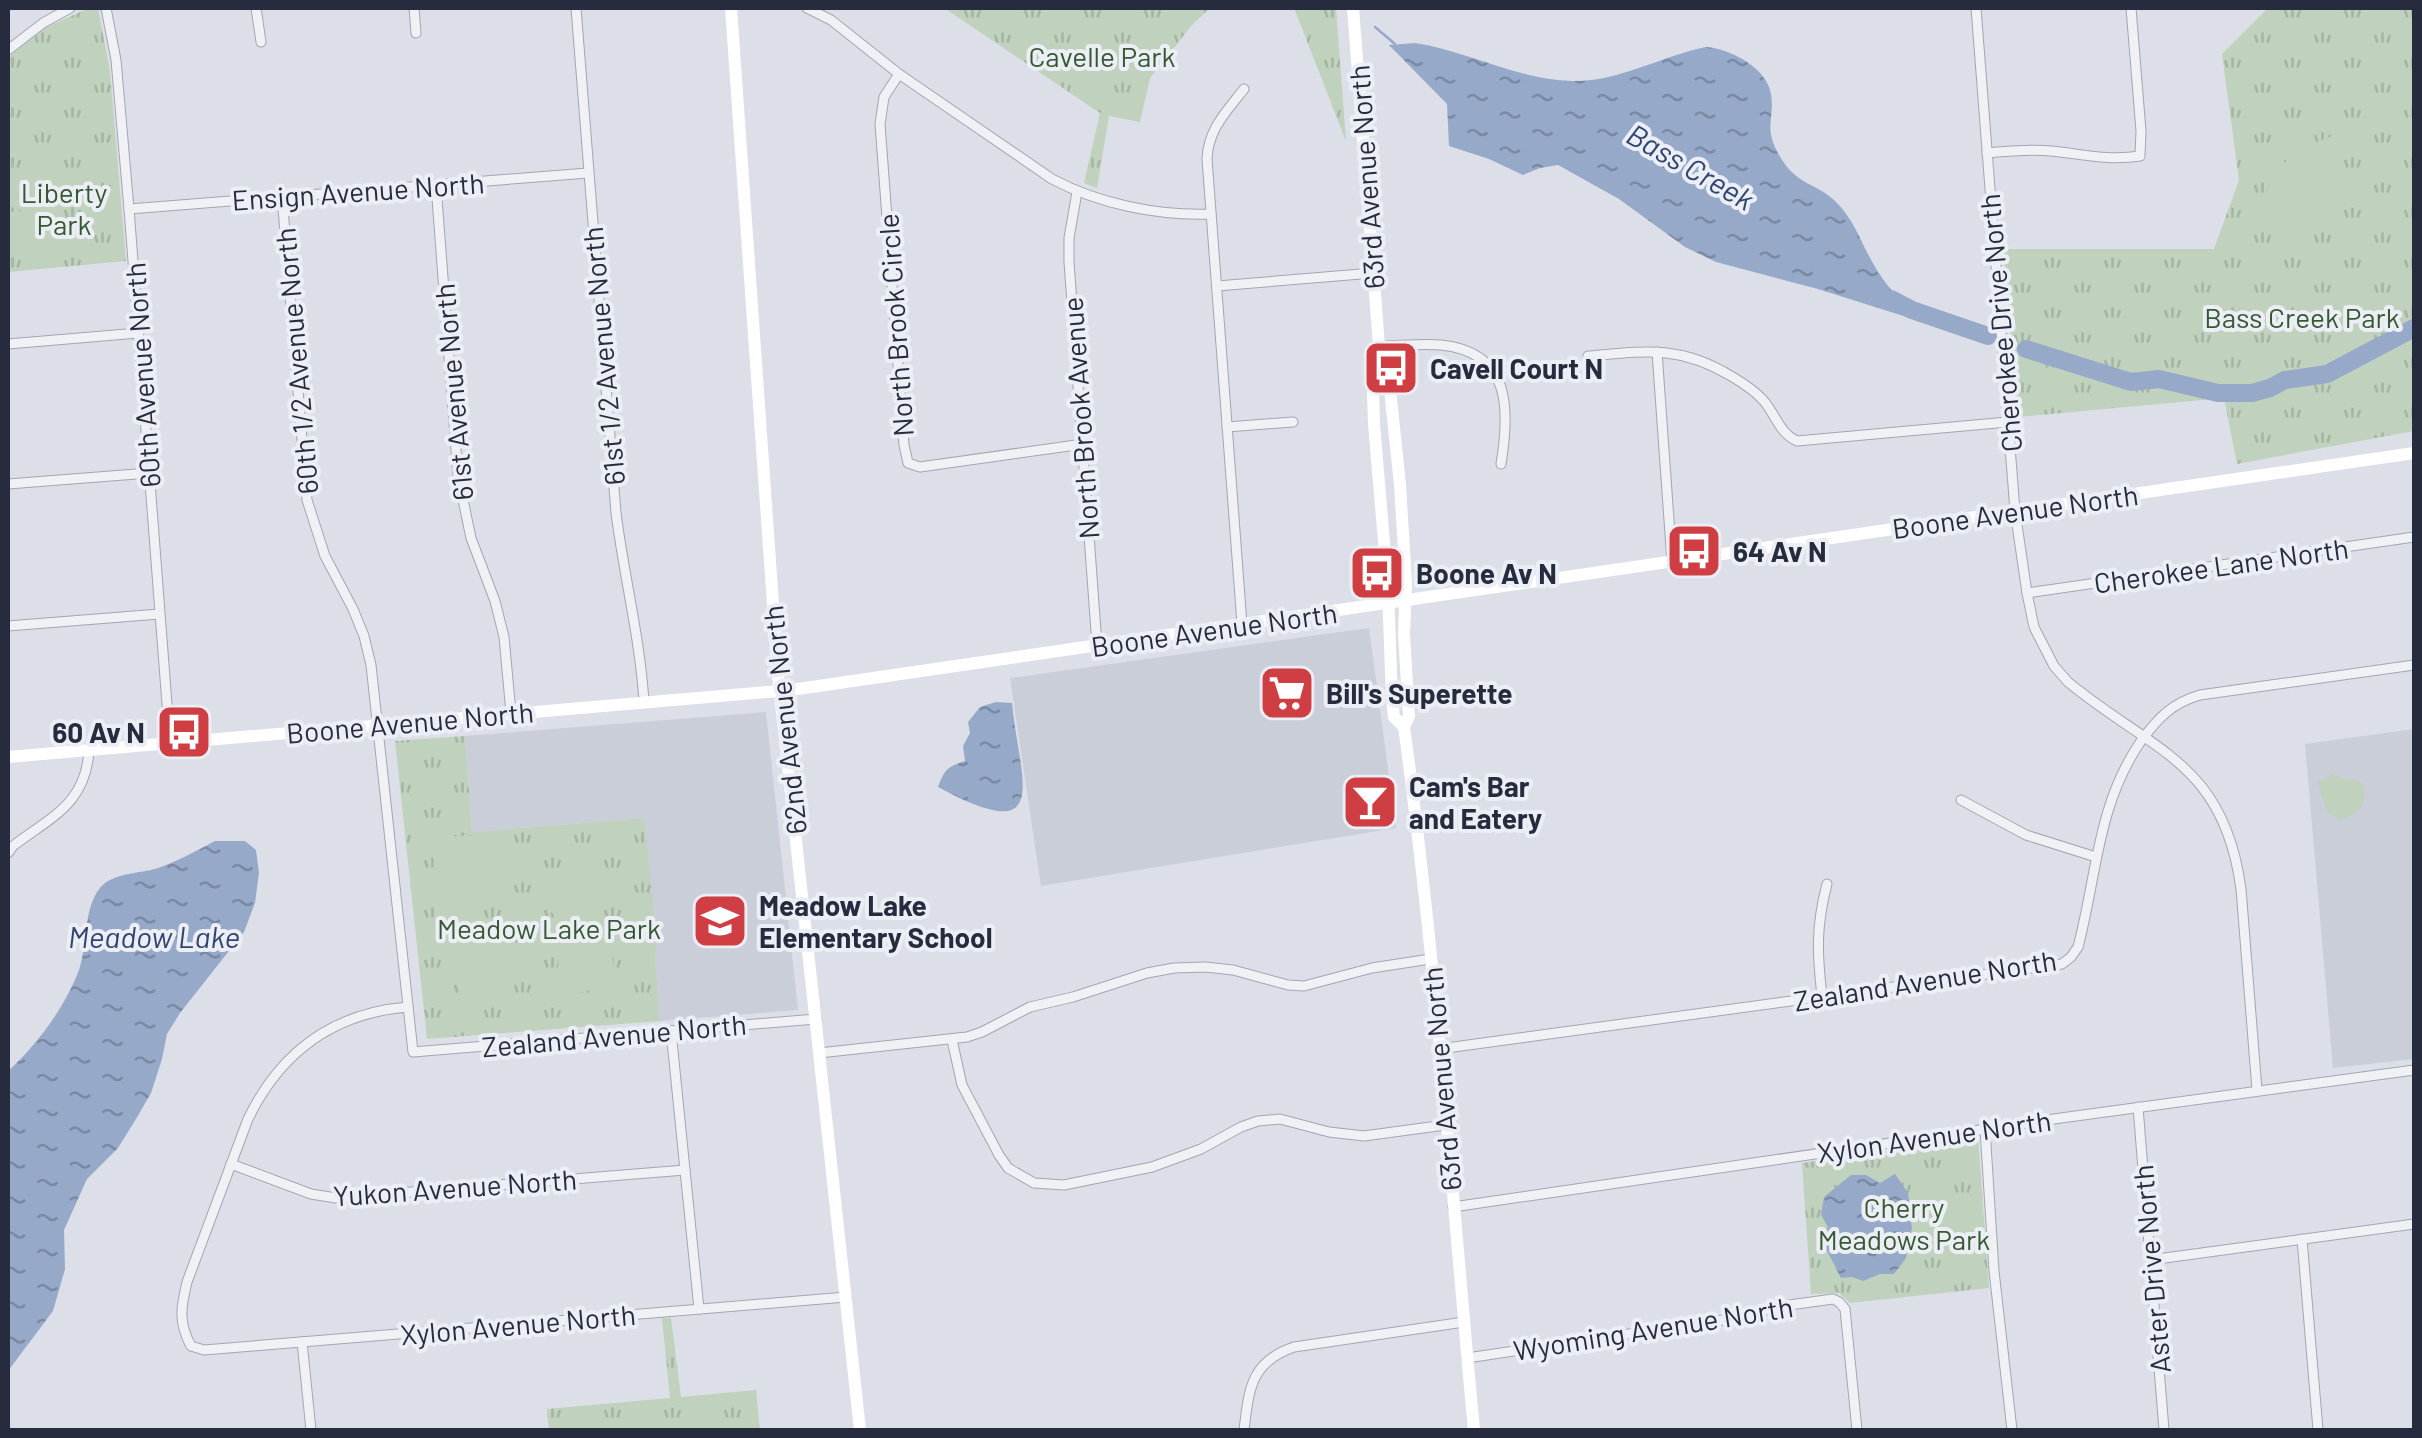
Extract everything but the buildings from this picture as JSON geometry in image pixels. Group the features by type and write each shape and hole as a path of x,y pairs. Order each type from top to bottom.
{"street":[{"path":"8,50 43,22 70,8"},
{"name":"60th Avenue North","path":"106,8 116,60 129,209 170,743"},
{"path":"256,8 261,42"},
{"path":"414,8 416,32"},
{"name":"61st 1/2 Avenue North","path":"576,8 616,512 637,630 644,702"},
{"name":"62nd Avenue North","path":"731,8 779,691 860,1430"},
{"path":"806,8 831,20 898,74 1025,163 1077,192 1161,211 1212,214"},
{"name":"63rd Avenue North","path":"1353,8 1379,346 1386,360 1400,485 1409,716 1404,727 1474,1430"},
{"name":"Cherokee Drive North","path":"1976,8 2015,511 2034,627 2054,666 2085,696 2178,761 2216,806 2233,846 2241,888 2258,1090"},
{"path":"1987,153 2031,150 2120,160 2140,156 2131,8"},
{"name":"North Brook Circle","path":"898,74 884,97 880,124 908,462 920,467 1083,444"},
{"path":"1242,624 1207,158 1210,136 1244,89"},
{"name":"Ensign Avenue North","path":"129,209 588,173"},
{"name":"61st Avenue North","path":"436,185 458,476 471,538 504,637 511,713"},
{"name":"North Brook Avenue","path":"1077,192 1068,238 1068,262 1097,645"},
{"name":"60th 1/2 Avenue North","path":"282,196 307,500 325,556 354,609 371,665 412,1052"},
{"path":"1217,286 1373,274"},
{"path":"8,344 138,333"},
{"path":"1379,346 1442,345 1475,354 1488,365 1498,378 1507,408 1502,464"},
{"name":"63rd Avenue North","path":"1379,346 1372,360 1374,424 1394,717 1404,727"},
{"path":"1588,356 1657,352 1706,362 1754,390 1766,402 1783,432 1796,442 2008,422"},
{"path":"1657,352 1672,562"},
{"path":"1227,427 1293,422"},
{"name":"Boone Avenue North","path":"8,757 779,691 2414,453"},
{"path":"8,484 149,473"},
{"name":"Cherokee Lane North","path":"2027,593 2414,537"},
{"path":"8,626 159,614"},
{"name":"Zealand Avenue North","path":"1439,1049 2062,964 2078,948 2111,798 2124,769 2163,713 2200,696 2414,665"},
{"path":"8,853 64,810 88,771 89,750"},
{"path":"1961,800 2026,835 2096,857"},
{"path":"1822,996 1817,939 1827,884"},
{"path":"819,1053 952,1040 982,1032 1030,1008 1174,968 1233,970 1304,986 1372,968 1430,959"},
{"path":"231,1164 259,1096 292,1056 334,1026 382,1009 408,1007"},
{"name":"Zealand Avenue North","path":"412,1052 816,1019"},
{"path":"671,1031 699,1309"},
{"path":"952,1040 962,1085 999,1155 1008,1168 1034,1184 1064,1185 1152,1167 1258,1122 1280,1119 1329,1132 1364,1136 1445,1125"},
{"name":"Xylon Avenue North","path":"1453,1207 2414,1070"},
{"name":"Aster Drive North","path":"2138,1107 2164,1430"},
{"path":"1985,1129 1994,1271 2012,1430"},
{"name":"Xylon Avenue North","path":"231,1164 194,1261 182,1306 182,1330 190,1346 204,1350 846,1297"},
{"name":"Yukon Avenue North","path":"231,1164 312,1194 336,1198 684,1170"},
{"path":"2150,1260 2414,1224"},
{"path":"2302,1239 2318,1430"},
{"name":"Wyoming Avenue North","path":"1467,1358 1723,1320 1832,1299 1844,1309 1857,1430"},
{"path":"1244,1430 1251,1384 1258,1370 1278,1352 1464,1322"},
{"path":"302,1342 311,1430"}],"shaded area":[{"path":"1369,628 1396,828 1041,886 1010,678"},
{"name":"Meadow Lake Elementary School","path":"766,712 798,1010 660,1021 644,818 472,832 465,736"},
{"path":"2414,729 2414,1059 2333,1068 2305,744"}],"green space":[{"name":"Liberty Park","path":"89,8 98,8 110,71 126,261 8,272 8,57 47,27"},
{"name":"Cavelle Park","path":"944,8 1210,8 1150,78 1140,122 1109,116 1097,188 1084,183 1100,113"},
{"path":"1294,8 1336,8 1346,141"},
{"name":"Bass Creek Park","path":"2268,8 2414,8 2414,431 2237,464 2224,398 2018,417 2003,249 2214,249 2239,180 2222,54"},
{"path":"2332,136 2341,209 2336,217 2257,223 2267,190 2280,167 2301,150"},
{"path":"57,208 64,213 67,240 62,246 8,251 8,212"},
{"name":"Meadow Lake Park","path":"465,736 472,832 644,818 660,1021 427,1039 395,741"},
{"path":"2332,774 2363,784 2361,807 2341,820 2327,812 2318,783"},
{"path":"514,834 512,878 487,901 469,911 435,916 433,837"},
{"path":"599,868 605,923 579,926 557,918 546,900 547,877"},
{"path":"609,936 617,986 559,996 559,957 580,940"},
{"path":"476,937 504,954 524,981 461,1004 449,939"},
{"name":"Cherry Meadows Park","path":"1978,1137 1989,1288 1850,1303 1839,1293 1811,1294 1802,1163"},
{"path":"662,1318 671,1318 681,1397 756,1390 760,1430 549,1430 547,1409 670,1398"}],"water":[{"path":"1415,43 1532,76 1572,81 1623,73 1706,47 1736,56 1755,68 1768,85 1772,137 1779,155 1800,179 1830,196 1842,209 1882,278 1912,310 1913,319 1716,262 1685,247 1619,199 1558,165 1523,175 1449,146 1447,104 1389,45"},
{"path":"1012,703 1023,780 1022,797 1015,808 1000,811 975,805 938,787 947,770 965,761 963,746 970,733 968,722 980,707"},
{"name":"Meadow Lake","path":"215,841 245,841 256,850 259,873 255,903 244,932 180,1013 167,1034 151,1093 118,1148 87,1179 64,1230 65,1269 53,1311 8,1371 8,1071 49,1025 66,998 79,970 88,916 100,888 112,879 158,868"},
{"path":"1895,1174 1908,1193 1912,1228 1906,1258 1894,1274 1880,1274 1863,1281 1841,1278 1822,1241 1828,1227 1821,1215 1824,1197 1851,1175 1866,1175 1880,1183"}],"waterway":[{"name":"Bass Creek","path":"1375,27 1395,44"},
{"name":"Bass Creek","path":"1891,299 1988,336"},
{"name":"Bass Creek","path":"2026,349 2131,382 2159,379 2218,393 2252,393 2285,380 2327,374 2414,328"}],"place":[{"name":"Cavell Court N","path":"1391,368"},
{"name":"64 Av N","path":"1694,551"},
{"name":"Boone Av N","path":"1377,573"},
{"name":"Bill's Superette","path":"1287,693"},
{"name":"60 Av N","path":"184,732"},
{"name":"Cam's Bar and Eatery","path":"1370,802"},
{"name":"Meadow Lake Elementary School","path":"720,921"}]}
